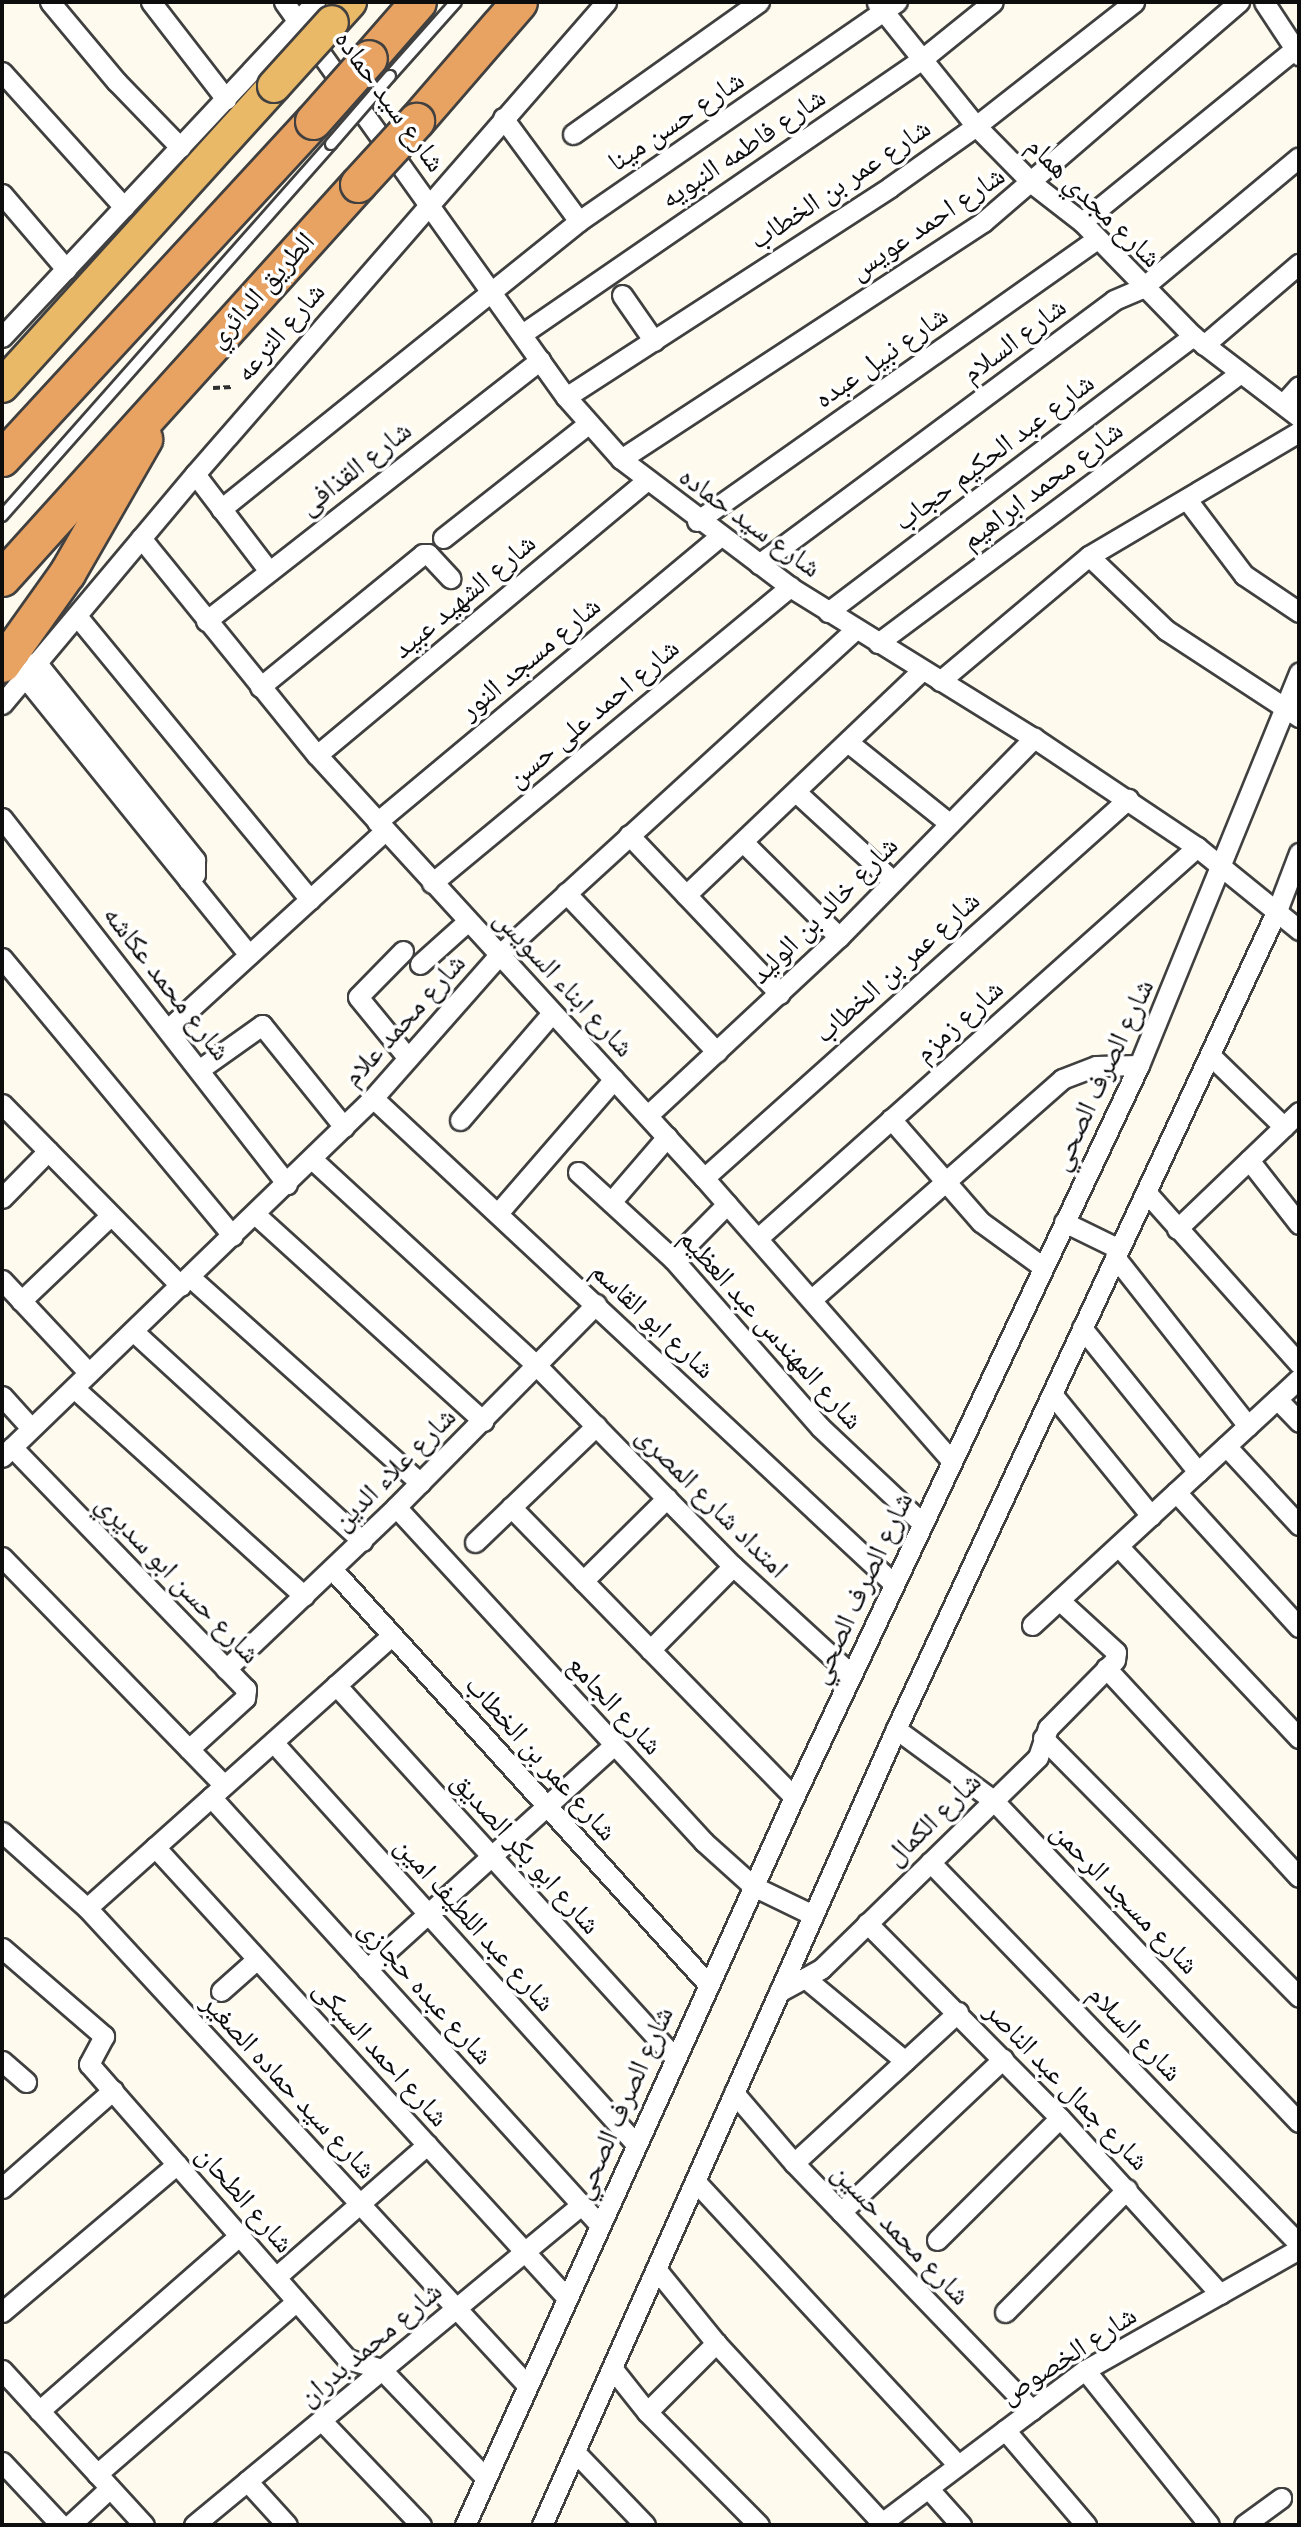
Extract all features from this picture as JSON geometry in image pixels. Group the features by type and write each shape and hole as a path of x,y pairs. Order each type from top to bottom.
{"highway":[{"path":"2,458 322,132 379,67 418,2"},
{"name":"الطريق الدائري","path":"2,578 416,121 519,2"},
{"path":"2,386 274,86 333,8"},
{"path":"21,667 167,394"}],"street":[{"path":"50,2 117,82 180,147"},
{"path":"152,2 226,99"},
{"name":"شارع سيد حماده","path":"284,2 430,202 566,397 621,458 697,521 790,587 1034,738 1197,846 1278,908 1299,930"},
{"name":"شارع الترعه","path":"2,704 21,667 77,616 195,474 606,2"},
{"path":"573,134 759,2"},
{"name":"شارع فاطمه النبويه","path":"522,334 921,60 993,2"},
{"name":"شارع عمر بن الخطاب","path":"566,397 976,126 1134,2"},
{"name":"شارع احمد عويس","path":"621,458 984,222 1033,184 1239,2"},
{"path":"1082,222 1297,52 1264,2"},
{"name":"شارع مجدي همام","path":"885,5 921,60 976,126 1033,184 1082,222 1142,288 1199,340 1299,417"},
{"name":"شارع حسن مينا","path":"220,509 579,221 885,5"},
{"name":"شارع سيد حماده","path":"4,332 298,22 333,8"},
{"path":"2,72 124,207"},
{"path":"503,118 579,221"},
{"name":"شارع السلام","path":"759,564 1114,300 1142,288 1299,157"},
{"path":"2,194 66,269"},
{"name":"شارع نبيل عبده","path":"697,521 1097,239"},
{"name":"شارع عبد الحكيم حجاب","path":"828,612 1299,264"},
{"path":"622,295 654,341"},
{"name":"شارع القذافى","path":"206,621 540,360"},
{"name":"شارع محمد ابراهيم","path":"878,643 1240,373"},
{"path":"1283,404 1299,386"},
{"path":"443,538 588,424"},
{"path":"940,681 1089,556 1188,501 1299,432"},
{"path":"195,474 269,571"},
{"name":"شارع الشهيد عبيد","path":"317,755 647,480"},
{"path":"1188,501 1244,575 1299,612"},
{"name":"شارع مسجد النور","path":"169,1028 310,900 381,827 719,537"},
{"name":"شارع ابناء السويس","path":"141,538 317,755 648,1115 952,1461"},
{"path":"260,687 423,554 428,554 450,579"},
{"path":"1089,556 1166,629 1292,712"},
{"name":"شارع احمد على حسن","path":"432,883 790,587"},
{"path":"77,616 310,900"},
{"name":"شارع محمد علام","path":"7,1452 256,1215 373,1098 500,954 856,629"},
{"path":"21,667 195,860 195,874 188,880 249,955"},
{"path":"686,895 849,743 922,670"},
{"name":"شارع الصرف الصحي","path":"465,2525 794,1797 1139,1065 1292,712 1299,672"},
{"name":"شارع خالد بن الوليد","path":"648,1115 839,937 1034,738"},
{"path":"849,743 950,824"},
{"path":"796,792 893,881"},
{"name":"شارع عمر بن الخطاب","path":"704,1178 1128,799"},
{"name":"شارع محمد عكاشه","path":"2,818 169,1028 286,1184"},
{"path":"629,835 780,994"},
{"path":"743,842 839,937"},
{"name":"شارع زمزم","path":"758,1238 1197,846"},
{"path":"542,2525 896,1729 1278,908 1299,853"},
{"path":"566,893 717,1052"},
{"path":"420,964 468,921"},
{"path":"403,951 358,997 408,1058"},
{"path":"2,958 233,1236"},
{"path":"460,1120 552,1013"},
{"path":"200,1069 262,1025 344,1127"},
{"path":"1210,1055 1284,1126"},
{"path":"811,1299 1062,1079 1096,1066 1139,1065"},
{"path":"498,1213 614,1079"},
{"name":"شارع ابو القاسم","path":"373,1098 894,1584"},
{"path":"2,1104 111,1215 185,1282 420,1483"},
{"path":"1177,1230 1299,1112"},
{"path":"891,1119 994,1234 1042,1267"},
{"path":"611,1202 667,1137"},
{"path":"2,1198 48,1152"},
{"name":"امتداد شارع المصرى","path":"312,1159 537,1366 733,1566 851,1674"},
{"path":"1249,1160 1299,1224"},
{"name":"شارع المهندس عبد العظيم","path":"578,1172 673,1259 820,1427 922,1523"},
{"path":"1146,1192 1299,1364"},
{"path":"673,1259 727,1204"},
{"path":"21,1301 111,1215"},
{"path":"256,1215 483,1421"},
{"path":"1064,1222 1117,1253 1248,1426"},
{"path":"2,1280 89,1373"},
{"name":"شارع علاء الدين","path":"226,1669 333,1570 596,1304"},
{"path":"1082,1328 1198,1472"},
{"path":"133,1331 362,1541"},
{"path":"1032,1625 1299,1379"},
{"path":"74,1388 304,1596"},
{"path":"1052,1394 1151,1516"},
{"path":"2,1396 31,1428"},
{"path":"1277,1399 1299,1422"},
{"path":"475,1542 596,1426"},
{"path":"1226,1446 1299,1525"},
{"name":"شارع حسن ابو سديري","path":"7,1452 246,1689 246,1696 189,1749"},
{"path":"1176,1492 1299,1628"},
{"path":"583,1581 667,1498"},
{"name":"شارع الجامع","path":"396,1507 704,1842 753,1886 813,1915"},
{"path":"511,1507 794,1797"},
{"path":"1118,1546 1299,1738"},
{"name":"شارع عبده حجازى","path":"2,1557 189,1749 218,1791 367,1969 599,2224"},
{"path":"650,1650 733,1566"},
{"name":"شارع عمر بن الخطاب","path":"333,1570 708,1984"},
{"path":"1059,1600 1116,1652 1106,1668 1299,1877"},
{"path":"87,1908 392,1635"},
{"name":"شارع الكمال","path":"779,1992 805,1978 867,1923 1038,1757 1043,1738 1106,1668"},
{"name":"شارع ابو بكر الصديق","path":"336,1685 675,2058"},
{"name":"شارع مسجد الرحمن","path":"896,1729 993,1800 1299,2122"},
{"path":"1043,1738 1299,1997"},
{"name":"شارع عبد اللطيف امين","path":"273,1742 636,2144"},
{"path":"367,1969 614,1745"},
{"name":"شارع سيد حماده الصغير","path":"2,1832 87,1908 527,2385"},
{"name":"شارع احمد السبكى","path":"155,1847 566,2297"},
{"name":"شارع السلام","path":"930,1862 1299,2246"},
{"name":"شارع جمال عبد الناصر","path":"867,1923 1060,2118 1220,2294"},
{"name":"شارع الطحان","path":"2,1948 104,2036 88,2061 347,2358 381,2369 486,2478"},
{"path":"221,1992 257,1959"},
{"path":"805,1978 905,2061"},
{"path":"794,2163 958,2012"},
{"path":"841,2212 1003,2059"},
{"path":"2,2061 26,2082"},
{"path":"2,2188 113,2090"},
{"name":"شارع محمد حسين","path":"734,2092 794,2163 1032,2410"},
{"path":"937,2239 1060,2118"},
{"path":"276,2277 427,2145"},
{"path":"2,2312 177,2164"},
{"path":"695,2181 958,2465"},
{"path":"1005,2312 1127,2189"},
{"name":"شارع محمد بدران","path":"194,2525 581,2205"},
{"path":"39,2410 240,2235"},
{"name":"شارع الخصوص","path":"881,2524 1085,2370 1299,2246"},
{"path":"656,2269 716,2343 881,2524"},
{"path":"70,2525 104,2481 297,2301"},
{"path":"647,2412 716,2343"},
{"path":"612,2368 647,2412 759,2525"},
{"path":"1085,2370 1209,2525"},
{"path":"6,2383 39,2410 144,2525"},
{"path":"321,2420 421,2525"},
{"path":"1005,2430 1086,2525"},
{"path":"575,2452 645,2525"},
{"path":"2,2462 61,2525"},
{"path":"247,2481 287,2525"},
{"path":"928,2488 961,2525"},
{"path":"1244,2525 1281,2498"}],"lane":[{"path":"379,67 456,2"},
{"path":"2,516 322,132"}],"path":[{"path":"202,388 232,387"}]}
